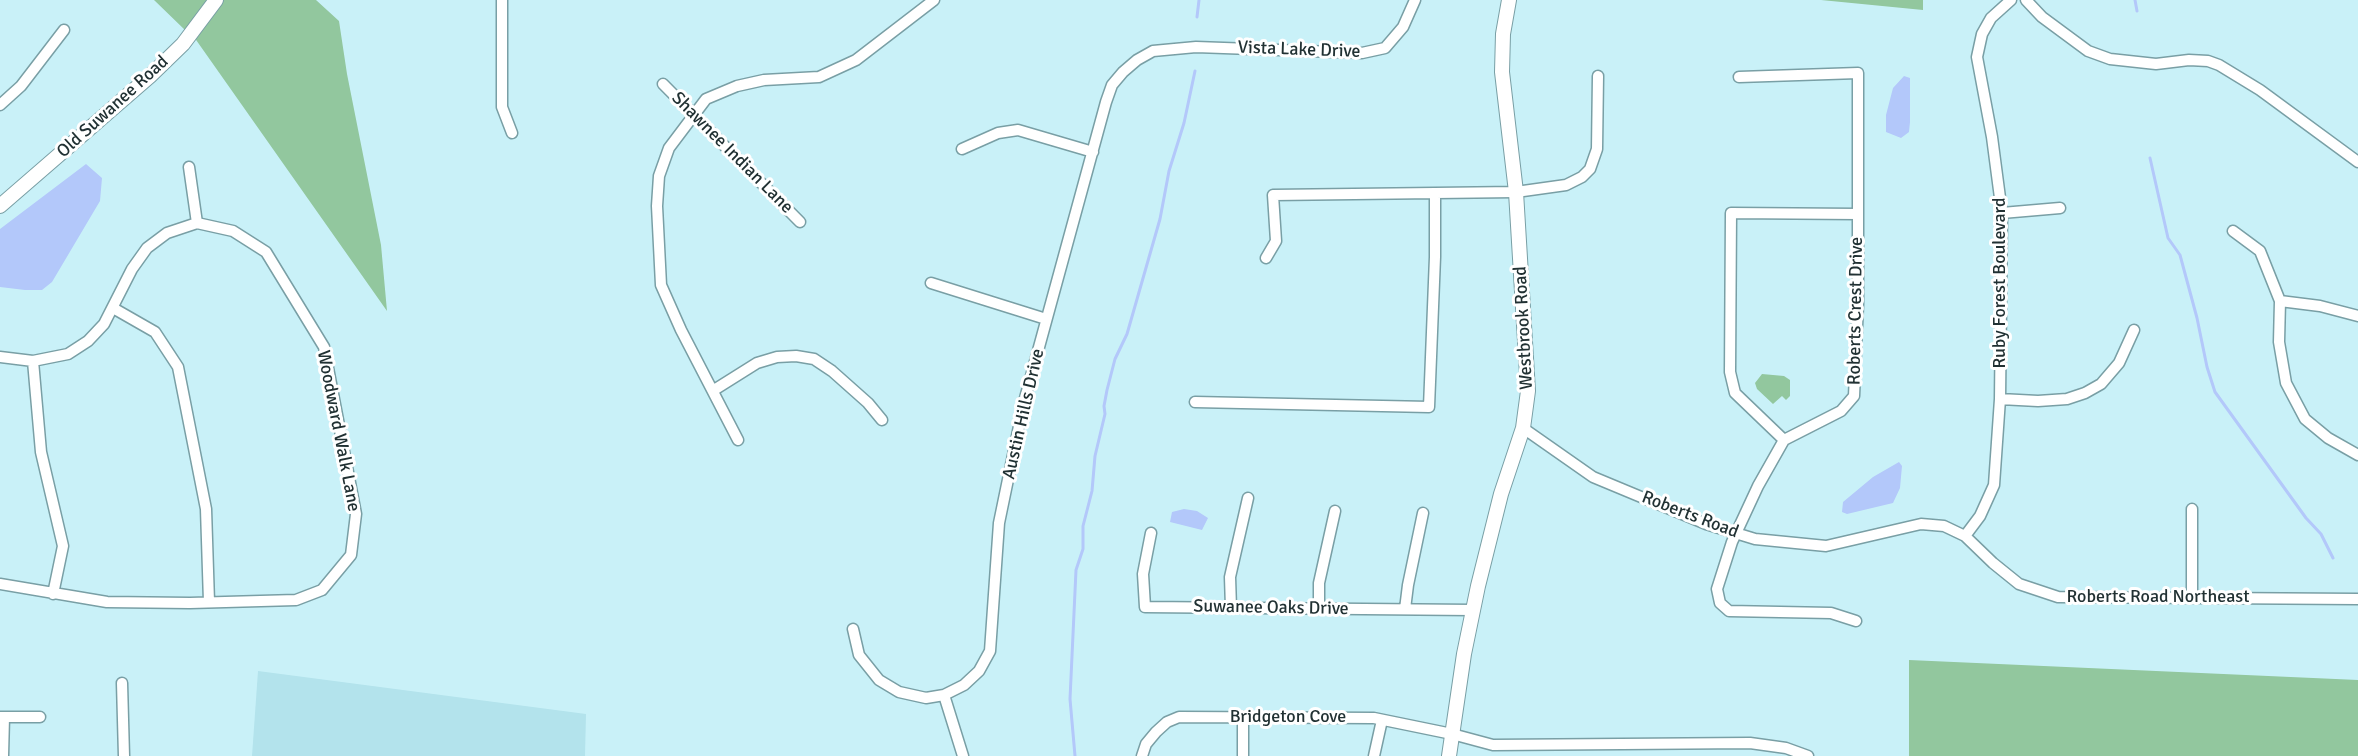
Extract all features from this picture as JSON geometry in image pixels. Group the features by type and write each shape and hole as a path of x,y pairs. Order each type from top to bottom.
{"street":[{"name":"Old Suwanee Road","path":"0,206 150,76 183,44 216,0"},
{"path":"502,0 502,106 512,133"},
{"path":"738,440 681,330 661,285 657,206 658,176 669,148 706,99 764,80 819,77 856,60 934,0"},
{"name":"Vista Lake Drive","path":"1192,47 1362,53 1385,48 1403,27 1415,0"},
{"name":"Westbrook Road","path":"1449,756 1473,610 1501,494 1523,428 1528,391 1516,192 1502,72 1503,34 1509,0"},
{"name":"Ruby Forest Boulevard","path":"1965,536 1980,516 1994,485 2001,399 2002,213 1992,137 1977,57 1982,34 1991,18 2011,0"},
{"path":"2026,0 2042,17 2088,51 2110,59 2156,64 2190,60 2219,65 2260,90 2358,162"},
{"path":"0,105 21,86 64,30"},
{"name":"Austin Hills Drive","path":"853,629 859,655 879,680 899,692 926,698 944,695 964,685 979,671 990,651 999,523 1024,402 1112,85 1137,60 1153,51 1192,47"},
{"name":"Roberts Crest Drive","path":"1739,77 1858,74 1858,214 1858,304 1854,396 1841,411 1784,440 1735,393 1730,372 1731,213 1858,214"},
{"path":"1266,258 1276,240 1273,195 1516,192 1566,185 1582,177 1590,169 1597,149 1598,76"},
{"name":"Shawnee Indian Lane","path":"663,84 800,222"},
{"path":"962,149 998,133 1018,130 1093,152"},
{"path":"0,357 33,361 68,354 88,341 104,324 132,269 147,248 167,233 197,222 189,167"},
{"path":"1195,402 1429,407 1435,193"},
{"path":"2002,213 2060,208"},
{"name":"Woodward Walk Lane","path":"0,584 107,602 296,600 322,590 351,555 356,514 324,347 266,252 233,231 197,222"},
{"path":"2233,231 2260,251 2280,301 2279,342 2286,383 2305,419 2328,438 2358,455"},
{"path":"931,283 1046,319"},
{"path":"2280,301 2320,306 2358,316"},
{"path":"113,308 155,332 178,367 206,509 209,602"},
{"path":"2001,399 2038,401 2067,399 2085,393 2101,384 2119,363 2134,330"},
{"path":"714,390 757,363 787,356 814,359 832,371 868,403 882,420"},
{"path":"33,361 41,452 63,546 53,594"},
{"name":"Roberts Road","path":"1523,428 1593,477 1735,534 1755,539 1826,546 1921,524 1944,526"},
{"path":"1784,440 1735,534 1717,589 1720,603 1730,611 1831,613 1856,621"},
{"path":"1231,608 1230,577 1248,498"},
{"path":"2192,508 2192,597"},
{"path":"1319,609 1319,583 1335,511"},
{"path":"1405,609 1423,513"},
{"name":"Roberts Road Northeast","path":"1944,526 1965,536 2019,584 2058,597 2358,599"},
{"name":"Suwanee Oaks Drive","path":"1151,533 1143,574 1145,607 1473,610"},
{"path":"122,682 124,756"},
{"path":"944,695 963,756"},
{"path":"3,756 2,717 40,717"},
{"name":"Bridgeton Cove","path":"1142,756 1146,744 1156,732 1167,722 1179,717 1243,717 1382,720 1493,745 1750,744 1786,748 1808,756"},
{"path":"1243,717 1243,756"},
{"path":"1374,756 1382,720"}],"shaded area":[{"path":"1904,76 1910,78 1910,122 1909,132 1901,138 1886,132 1886,115 1893,88"},
{"path":"86,164 102,178 100,201 52,282 42,290 0,287 0,229"},
{"path":"1899,462 1902,466 1900,488 1893,503 1847,514 1842,512 1843,502 1873,477"},
{"path":"1184,509 1197,511 1208,518 1202,530 1170,522 1172,512"},
{"path":"258,671 586,714 585,756 252,756"}],"green space":[{"path":"154,0 209,0 186,31"},
{"path":"221,0 316,0 339,21 347,74 381,245 387,311 194,37"},
{"path":"1821,0 1923,0 1923,10"},
{"path":"1762,374 1784,376 1790,380 1790,396 1786,400 1782,396 1773,404 1757,389 1755,383"},
{"path":"1909,660 2358,680 2358,756 1909,756"}],"waterway":[{"path":"1197,17 1199,0"},
{"path":"2135,0 2137,11"},
{"path":"1075,756 1070,699 1076,570 1083,549 1083,526 1092,491 1095,456 1115,359 1127,334 1160,219 1169,171 1184,123 1195,71"},
{"path":"2150,158 2168,238 2180,255 2215,392 2306,518 2321,534 2333,558"}]}
